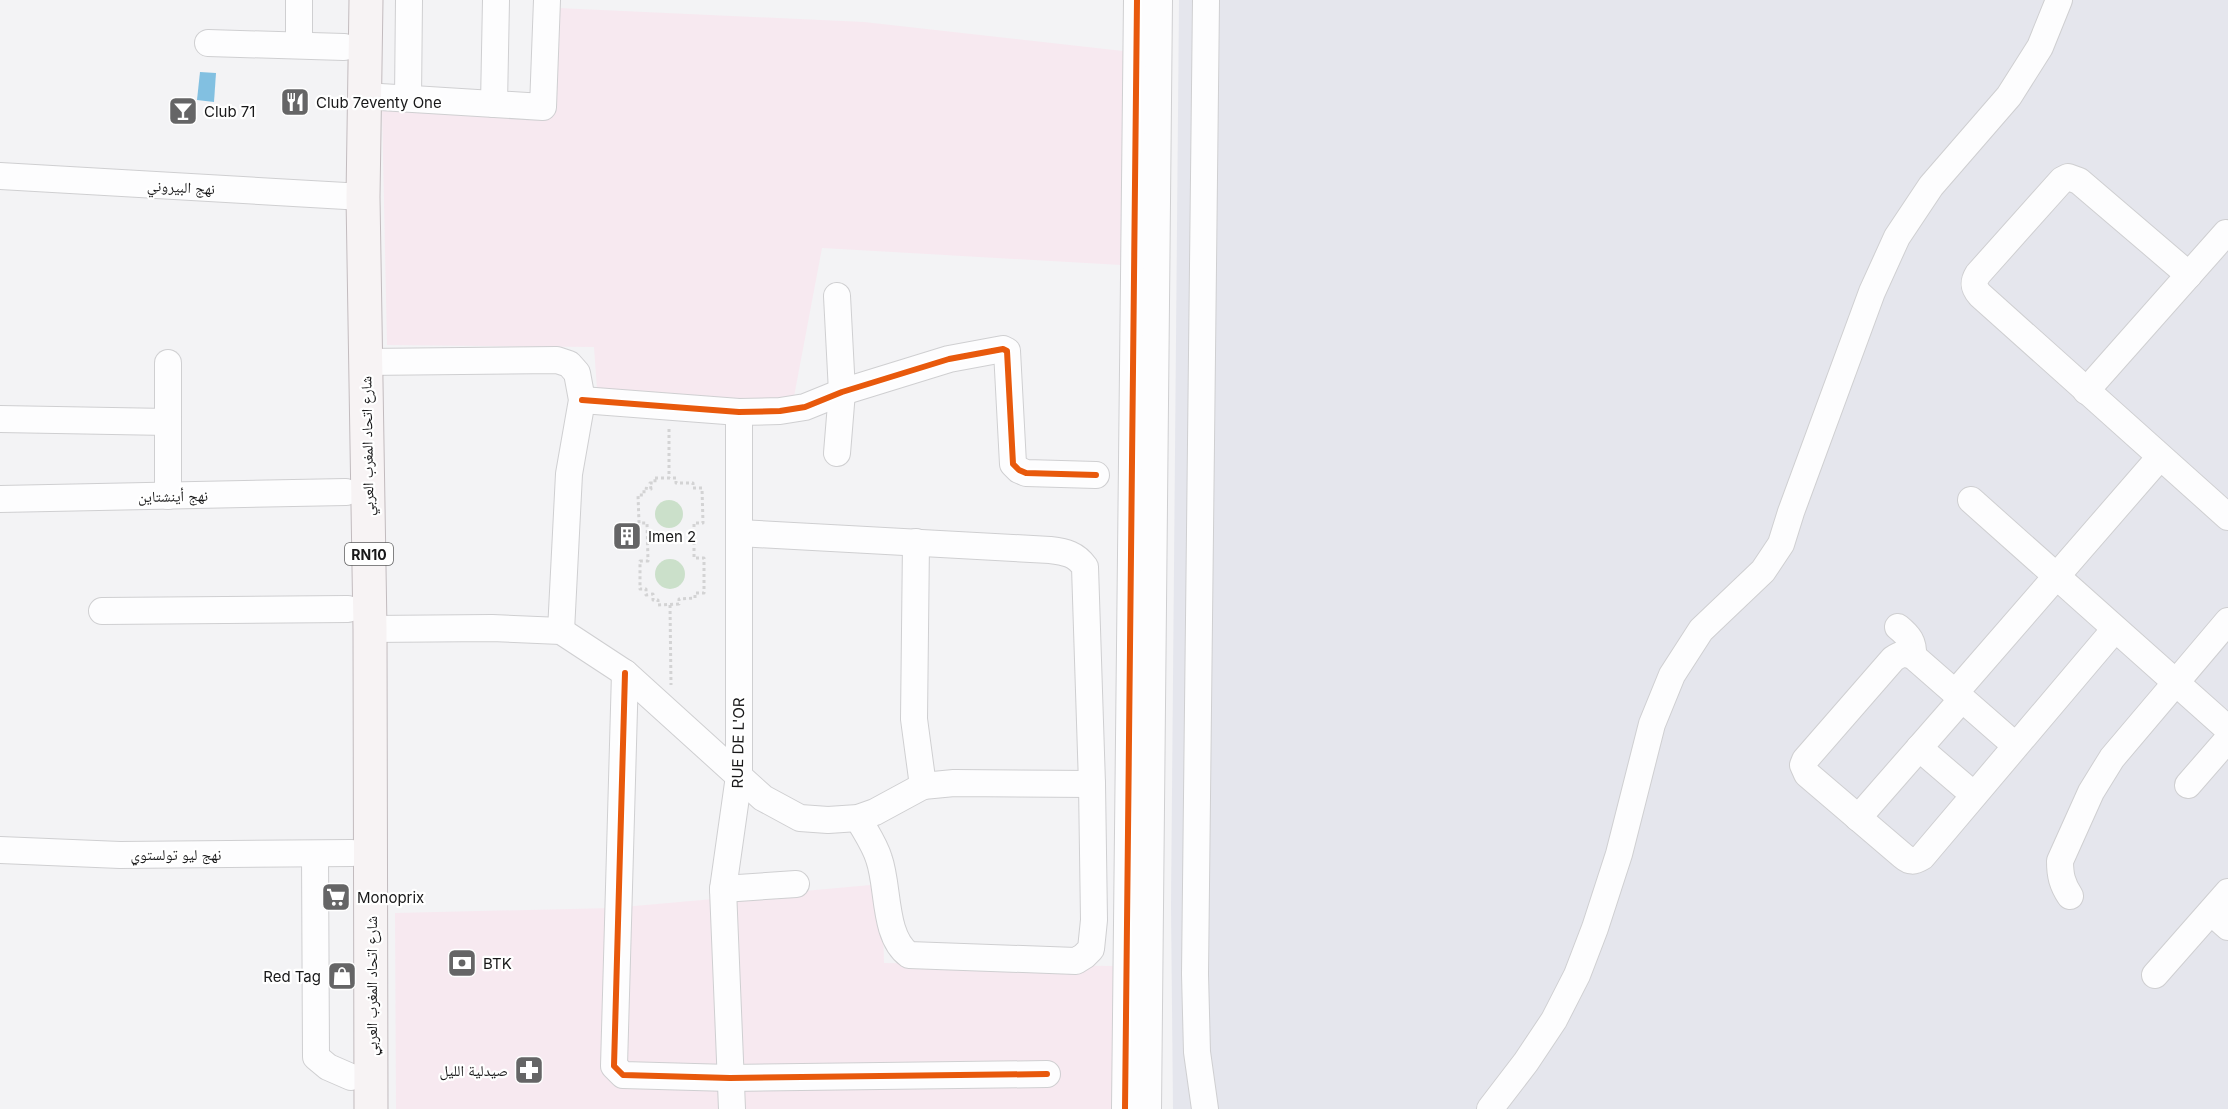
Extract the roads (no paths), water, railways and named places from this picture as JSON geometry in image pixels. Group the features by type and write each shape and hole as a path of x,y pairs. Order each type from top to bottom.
{"main road":[{"name":"شارع اتحاد المغرب العربي","path":"344,0 344,47 353,196 366,362 352,854 352,1093"},
{"name":"شارع اتحاد المغرب العربي","path":"366,0 364,96 353,196 346,492 359,619 371,1109"}],"street":[{"path":"299,0 299,45"},
{"path":"408,98 409,0"},
{"path":"494,104 496,0"},
{"path":"364,96 543,107 547,0"},
{"path":"1125,1109 1137,0"},
{"path":"1148,1109 1159,0"},
{"path":"1205,1109 1197,1052 1195,963 1206,0"},
{"path":"1490,1109 1543,1037 1577,975 1619,854 1652,724 1672,675 1701,630 1764,571 1781,543 1872,292 1897,237 1930,186 2009,96 2040,47 2059,0"},
{"path":"208,43 344,47"},
{"name":"نهج البيروني","path":"0,176 353,196"},
{"path":"2189,275 2079,180 2068,177 2062,180 1974,281 1975,289 1980,295 2228,517"},
{"path":"2085,391 2226,233"},
{"path":"837,296 842,392 837,453"},
{"path":"582,400 739,412 780,411 805,407 842,392 949,358 1005,349 1007,351 1013,464 1026,473 1096,475"},
{"path":"366,362 557,360 568,364 577,373 582,400 569,474 561,631"},
{"path":"168,363 168,496"},
{"name":"RUE DE L'OR","path":"732,1109 723,889 740,776 739,412"},
{"path":"0,419 168,422"},
{"path":"1858,818 1919,748 1958,696 2056,576 2160,457"},
{"name":"نهج أينشتاين","path":"0,499 346,492"},
{"path":"1971,500 2228,729"},
{"path":"739,533 1050,550 1078,557 1085,567 1094,920 1091,949 1084,957 1076,960 909,955 901,949 896,938 888,910 880,860 858,818"},
{"path":"916,542 914,719 923,786"},
{"path":"102,611 359,619 561,631 625,673 763,798 800,818 828,820 858,818 923,786 954,783 1092,784"},
{"path":"2070,896 2063,885 2060,861 2091,792 2112,758 2228,621"},
{"path":"1899,627 1911,639 1913,656"},
{"path":"2016,746 1913,656 1899,654 1805,760 1804,770 1908,861 1915,861 1922,857 1974,795 2016,746 2115,629"},
{"path":"625,673 614,1066 622,1075 730,1078 1047,1074"},
{"path":"2188,785 2228,739"},
{"path":"1919,748 1974,795"},
{"name":"نهج ليو تولستوي","path":"0,850 120,855 352,854"},
{"path":"315,854 316,1057 352,1093"},
{"path":"723,889 796,884"},
{"path":"2155,975 2219,919 2228,892"}],"water":[{"path":"200,72 216,73 214,102 197,100"}],"place":[{"name":"Club 7eventy One","path":"295,102"},
{"name":"Club 71","path":"183,111"},
{"name":"Imen 2","path":"627,536"},
{"name":"Monoprix","path":"336,897"},
{"name":"BTK","path":"462,963"},
{"name":"Red Tag","path":"342,976"},
{"name":"صيدلية الليل","path":"529,1070"}]}
